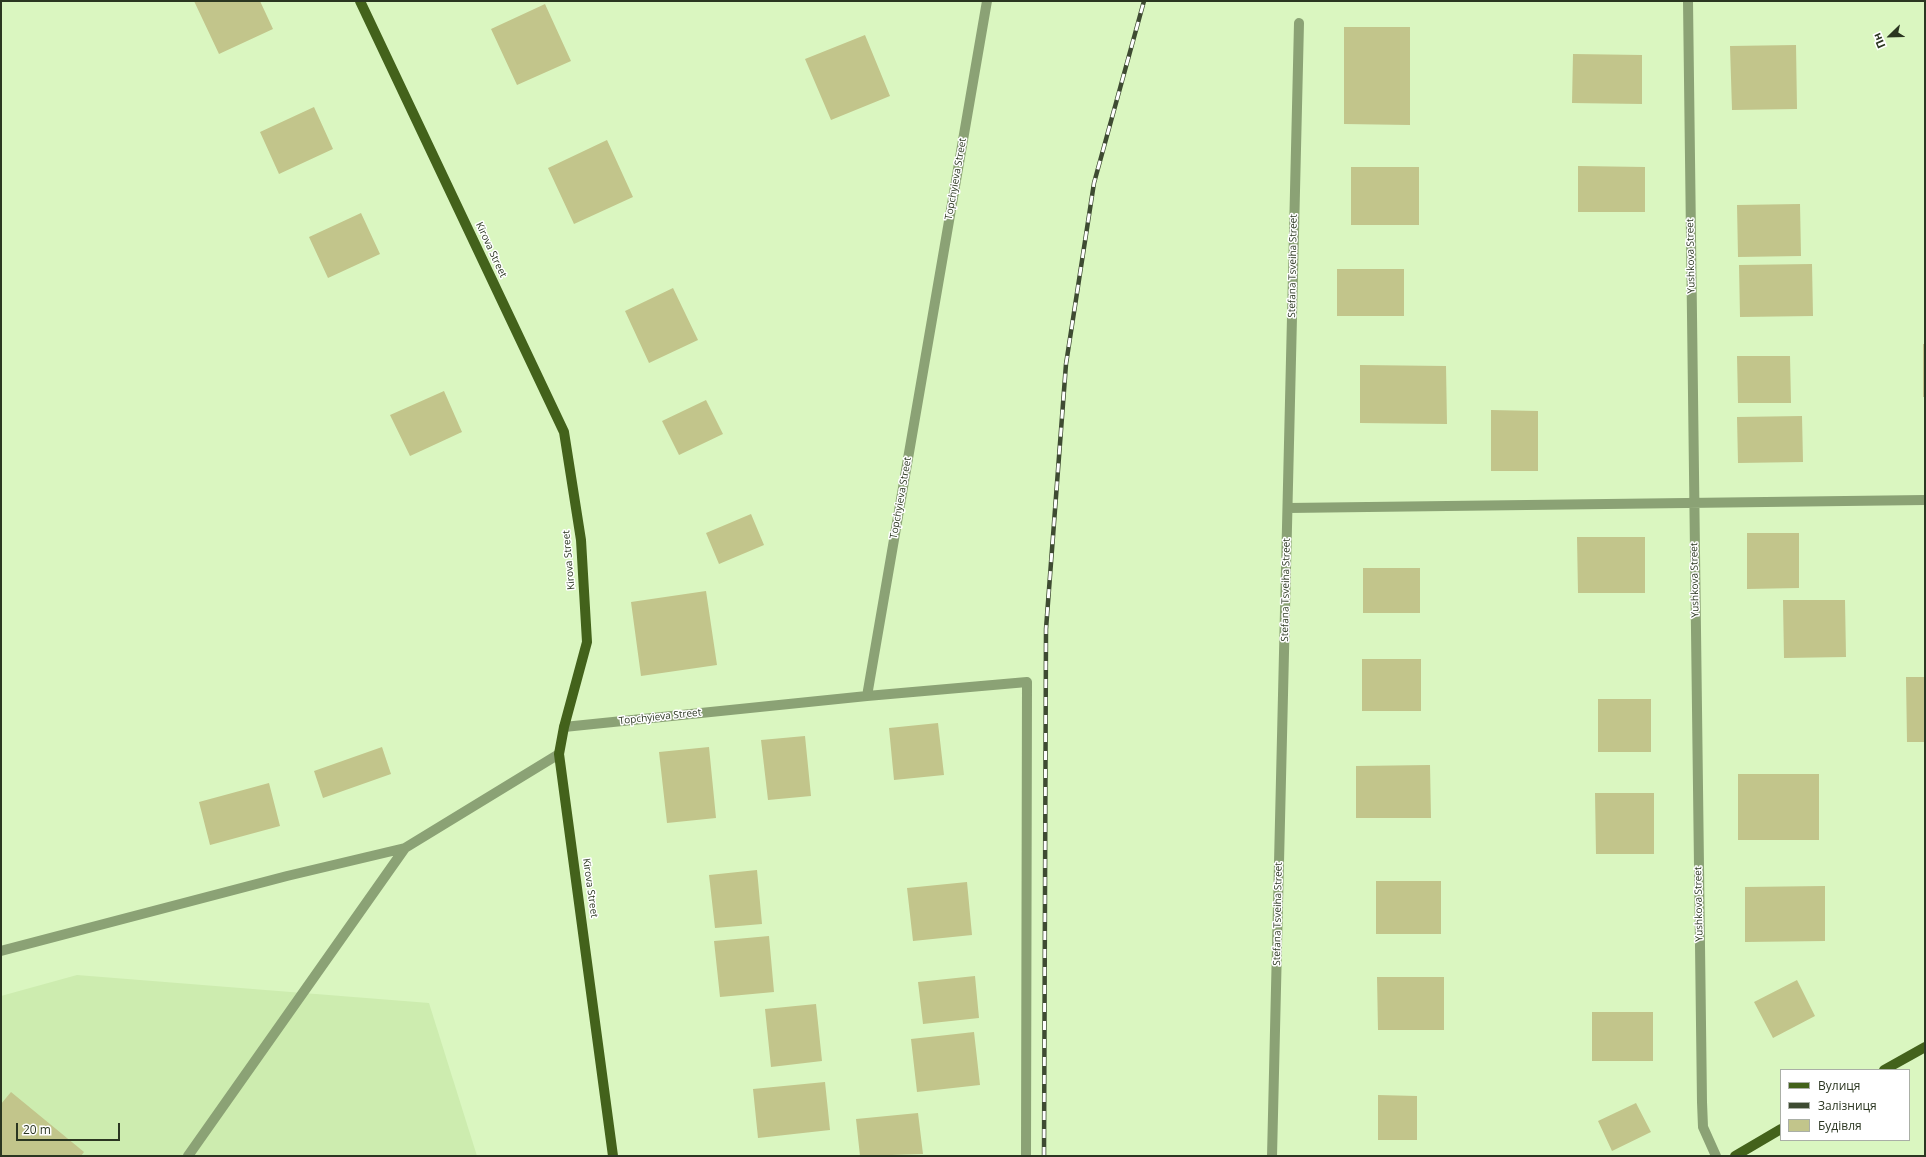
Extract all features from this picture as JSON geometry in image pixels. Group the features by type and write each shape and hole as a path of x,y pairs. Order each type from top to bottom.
{"main road":[{"name":"Kirova Street","path":"360,1 564,432 581,540 587,642 564,727 560,754 613,1156"},
{"path":"1886,1069 1925,1047"},
{"path":"1735,1156 1780,1130"}],"street":[{"name":"Topchyieva Street","path":"564,727 867,696 987,1"},
{"name":"Yushkova Street","path":"1688,1 1702,1102 1703,1127 1716,1156"},
{"name":"Stefana Tsveiha Street","path":"1272,1156 1299,23"},
{"path":"1288,508 1925,500"},
{"path":"867,696 1026,682 1026,1156"},
{"path":"1,951 287,876 405,848 560,754"},
{"path":"188,1156 405,848"}],"shaded area":[{"path":"77,975 429,1003 477,1156 1,1156 1,996"}],"building":[{"path":"194,1 260,1 273,29 219,54"},
{"path":"545,4 571,61 517,85 491,29"},
{"path":"1344,27 1410,27 1410,125 1344,124"},
{"path":"865,35 890,96 831,120 805,59"},
{"path":"1796,45 1797,109 1732,110 1730,46"},
{"path":"1573,54 1642,55 1642,104 1572,103"},
{"path":"314,107 333,149 279,174 260,132"},
{"path":"607,140 633,197 574,224 548,168"},
{"path":"1578,166 1645,167 1645,212 1578,212"},
{"path":"1351,167 1419,167 1419,225 1351,225"},
{"path":"1800,204 1801,256 1738,257 1737,205"},
{"path":"361,213 380,254 328,278 309,237"},
{"path":"1812,264 1813,316 1740,317 1739,265"},
{"path":"1337,269 1404,269 1404,316 1337,316"},
{"path":"673,288 698,340 649,363 625,311"},
{"path":"1923,344 1925,344 1925,397 1923,397"},
{"path":"1737,356 1790,356 1791,403 1738,403"},
{"path":"1360,365 1446,366 1447,424 1360,423"},
{"path":"444,391 462,432 410,456 390,415"},
{"path":"706,400 723,434 679,455 662,421"},
{"path":"1491,410 1538,411 1538,471 1491,471"},
{"path":"1802,416 1803,462 1738,463 1737,417"},
{"path":"751,514 764,545 719,564 706,533"},
{"path":"1747,533 1799,533 1799,588 1747,589"},
{"path":"1577,537 1645,537 1645,593 1578,593"},
{"path":"1363,568 1420,568 1420,613 1363,613"},
{"path":"706,591 717,665 641,676 631,602"},
{"path":"1783,600 1845,600 1846,657 1784,658"},
{"path":"1362,659 1421,659 1421,711 1362,711"},
{"path":"1906,677 1925,677 1925,742 1907,742"},
{"path":"1598,699 1651,699 1651,752 1598,752"},
{"path":"938,723 944,775 894,780 889,728"},
{"path":"805,736 811,796 768,800 761,740"},
{"path":"382,747 391,774 323,798 314,771"},
{"path":"709,747 716,818 667,823 659,752"},
{"path":"1430,765 1431,818 1356,818 1356,766"},
{"path":"1738,774 1819,774 1819,840 1738,840"},
{"path":"269,783 280,826 210,845 199,802"},
{"path":"1595,793 1654,793 1654,854 1596,854"},
{"path":"757,870 762,924 715,928 709,875"},
{"path":"1376,881 1441,881 1441,934 1376,934"},
{"path":"967,882 972,935 913,941 907,888"},
{"path":"1825,886 1825,941 1745,942 1745,887"},
{"path":"769,936 774,992 720,997 714,941"},
{"path":"975,976 979,1018 923,1024 918,982"},
{"path":"1377,977 1444,977 1444,1030 1378,1030"},
{"path":"1797,980 1815,1016 1773,1038 1754,1002"},
{"path":"816,1004 822,1061 771,1067 765,1009"},
{"path":"1592,1012 1653,1012 1653,1061 1592,1061"},
{"path":"974,1032 980,1085 917,1092 911,1039"},
{"path":"825,1082 830,1130 758,1138 753,1089"},
{"path":"11,1092 84,1152 81,1156 1,1156 1,1104"},
{"path":"1378,1095 1417,1096 1417,1140 1378,1140"},
{"path":"1636,1103 1651,1132 1612,1151 1598,1121"},
{"path":"918,1113 923,1154 860,1156 856,1119"}],"railway":[{"path":"1044,1156 1046,629 1066,364 1094,183 1144,1"}]}
